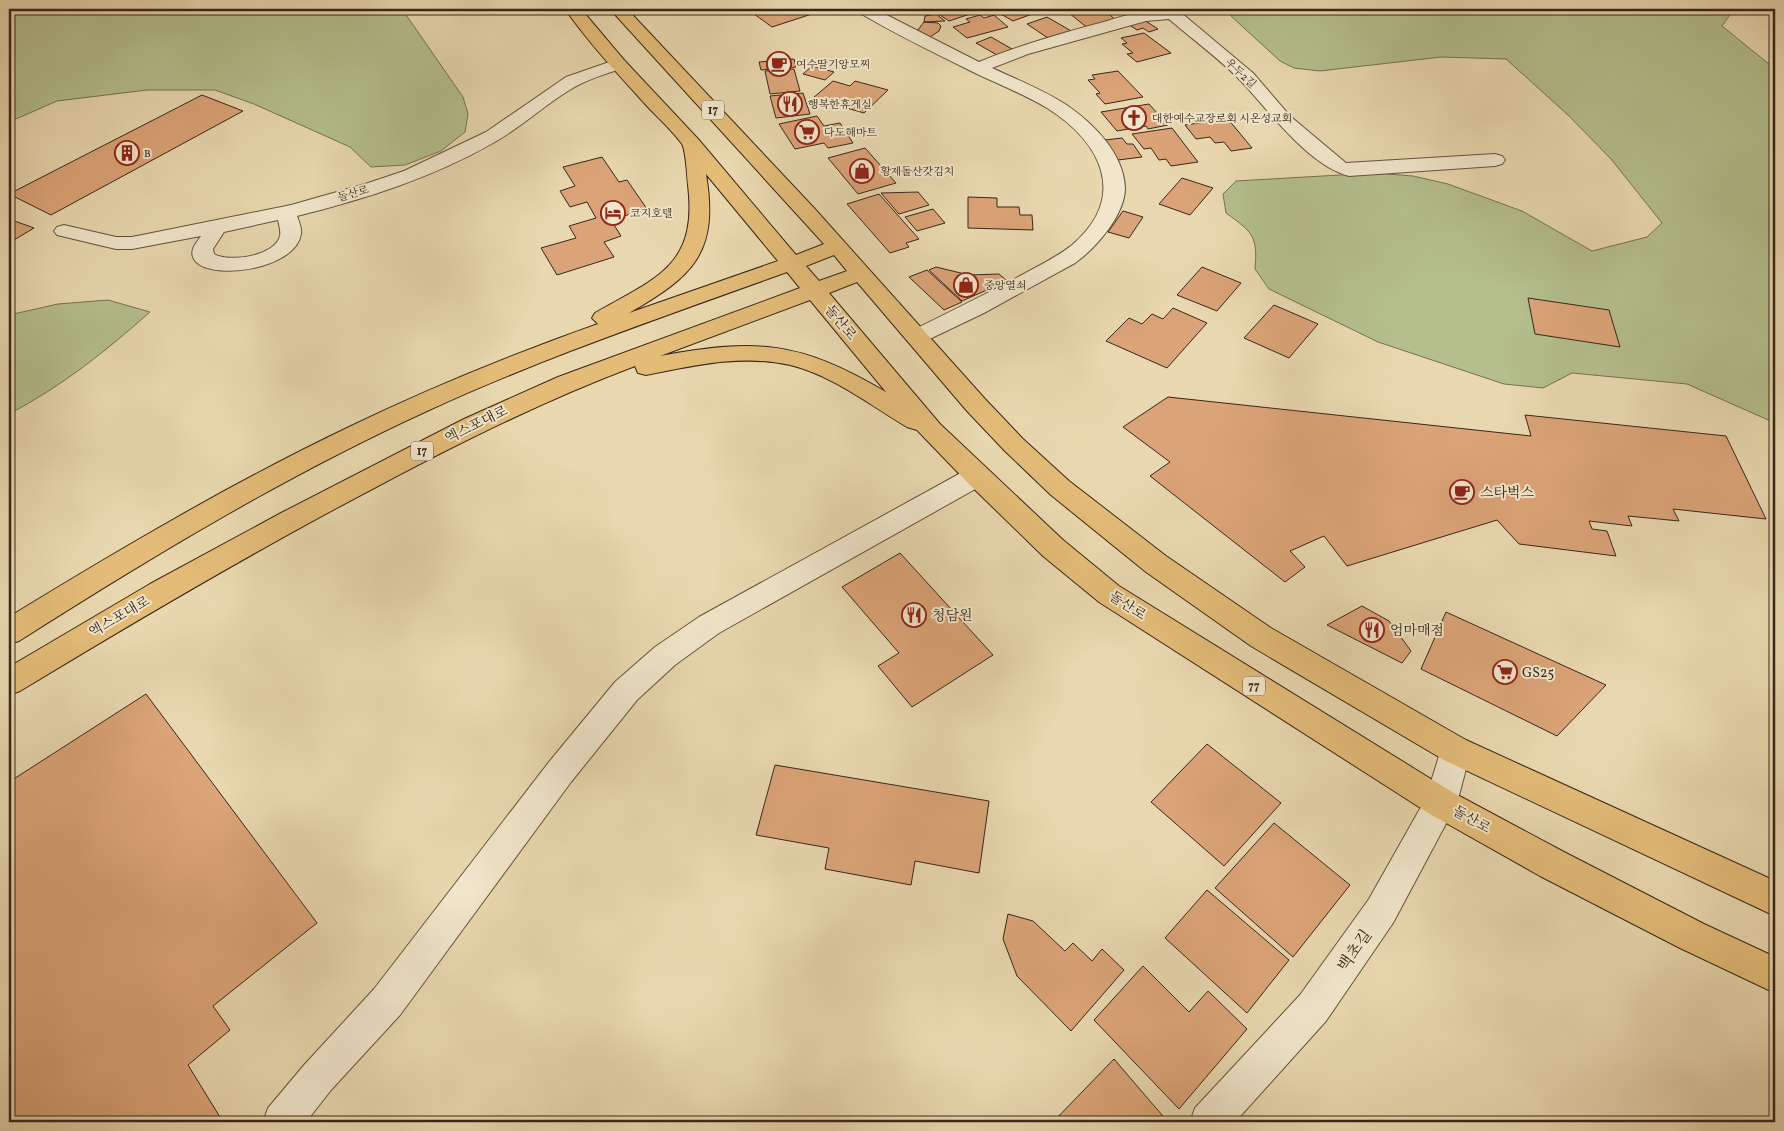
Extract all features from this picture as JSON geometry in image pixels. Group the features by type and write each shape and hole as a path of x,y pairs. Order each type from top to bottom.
{"main road":[{"name":"돌산로","path":"573,9 618,64 692,144 931,430 1053,548 1109,594 1441,802 1578,877 1692,936 1775,975"},
{"name":"17","path":"618,9 861,273"},
{"path":"540,353 655,287 678,270 692,251 699,230 700,205 692,144"},
{"path":"9,632 177,531 259,485 414,407 540,353 837,247"},
{"path":"861,273 1014,445 1060,488 1156,564 1261,637 1456,750 1775,899"},
{"name":"엑스포대로","path":"9,682 160,592 292,519 473,425 566,383 861,273"},
{"path":"566,383 693,358 734,353 760,353 811,364 931,430"}],"street":[{"path":"864,9 978,68 1034,93 1075,120 1107,159 1114,178 1115,195 1104,219 1086,244 1069,257 999,296 917,337"},
{"name":"우두2길","path":"978,68 1022,50 1145,16 1173,14 1247,77 1284,120 1339,167 1348,170 1495,160"},
{"name":"돌산로","path":"64,231 100,241 124,243 286,211 392,182 445,160 506,128 550,94 572,81 618,64"},
{"path":"218,225 203,249 203,257 210,262 236,265 269,256 286,243 290,234 286,211"},
{"path":"282,1122 318,1077 387,1002 560,772 626,691 665,656 709,625 977,476"},
{"name":"백초길","path":"1209,1122 1313,1008 1381,911 1441,802 1456,750"}],"green space":[{"path":"9,9 402,9 463,97 468,114 465,132 441,151 405,165 371,167 350,147 254,104 215,90 147,90 57,101 9,122"},
{"path":"1231,9 1734,9 1722,26 1775,69 1775,423 1687,384 1572,373 1543,388 1504,384 1378,342 1269,289 1255,269 1255,249 1251,235 1242,225 1226,213 1223,194 1236,181 1375,173 1413,176 1448,184 1522,211 1592,251 1647,237 1662,223 1611,159 1568,115 1506,59 1441,57 1320,71 1294,68 1280,61 1231,16"},
{"path":"108,300 150,312 82,368 47,392 9,414 9,315 58,304"}],"building":[{"path":"747,9 813,9 818,12 772,27"},
{"path":"931,9 976,9 979,11 949,21"},
{"path":"992,9 1041,9 1043,10 1013,21"},
{"path":"1064,9 1103,9 1118,22 1089,29"},
{"path":"936,14 945,21 924,22 925,16"},
{"path":"980,15 984,18 994,15 1008,27 967,38 953,27 970,22 966,19"},
{"path":"1047,17 1073,32 1051,40 1027,24"},
{"path":"1144,20 1158,29 1149,32 1143,28 1137,30 1128,24"},
{"path":"924,22 938,23 941,26 939,31 930,37 917,31"},
{"path":"1144,33 1171,53 1137,62 1127,54 1133,53 1122,44 1127,43 1121,38"},
{"path":"991,37 1012,49 997,55 976,43"},
{"path":"794,59 796,67 761,70 759,62"},
{"path":"812,66 834,72 825,80 803,74"},
{"path":"794,69 800,91 770,94 765,71"},
{"path":"1118,71 1143,97 1105,104 1096,94 1100,93 1088,80 1095,79 1092,75"},
{"path":"833,81 850,86 855,81 888,90 864,113 813,98"},
{"path":"803,93 810,114 776,118 770,96"},
{"name":"B","path":"202,95 243,111 51,215 9,194"},
{"name":"대한예수교장로회 시온성교회","path":"1149,104 1168,125 1148,129 1146,126 1117,131 1101,112"},
{"path":"817,116 824,126 840,123 853,143 828,148 824,143 795,149 779,124"},
{"path":"1228,119 1252,148 1231,151 1224,142 1215,143 1210,137 1196,139 1185,125"},
{"path":"1172,128 1198,162 1171,166 1166,159 1159,160 1151,148 1144,149 1132,134"},
{"path":"1122,138 1127,144 1133,144 1142,157 1118,160 1105,140"},
{"path":"865,148 896,183 858,194 828,158"},
{"name":"코지호텔","path":"602,157 619,182 627,180 647,209 611,220 621,236 604,242 614,257 557,275 541,248 576,238 569,226 596,218 587,202 570,207 560,191 575,186 563,167"},
{"path":"1182,178 1213,188 1190,215 1159,204"},
{"path":"918,192 929,205 899,214 881,193"},
{"path":"879,194 919,239 906,243 909,247 890,253 847,204"},
{"path":"968,197 997,198 997,207 1019,207 1020,215 1032,215 1033,230 968,228"},
{"path":"933,209 945,223 917,231 905,217"},
{"path":"1123,211 1143,217 1129,238 1108,232"},
{"path":"9,219 34,228 9,243"},
{"path":"936,267 969,275 999,274 1007,281 962,301 929,270"},
{"path":"1202,267 1241,283 1217,311 1177,295"},
{"path":"927,270 962,302 944,310 909,277"},
{"path":"1528,298 1609,310 1620,347 1535,334"},
{"path":"1274,305 1318,324 1289,358 1244,338"},
{"path":"1173,308 1207,323 1167,368 1106,341 1129,318 1142,324 1152,314 1163,319"},
{"name":"스타벅스","path":"1168,397 1531,436 1525,415 1726,436 1766,519 1673,509 1679,521 1628,516 1632,526 1589,521 1592,529 1607,531 1616,556 1519,544 1497,520 1347,566 1324,536 1290,551 1305,567 1285,582 1150,476 1170,462 1123,427"},
{"path":"900,553 993,655 912,707 878,666 899,653 842,587"},
{"path":"1362,606 1389,621 1411,651 1402,663 1327,625"},
{"path":"1446,612 1606,685 1557,736 1421,669"},
{"path":"146,694 317,923 213,1006 230,1030 188,1065 223,1122 9,1122 9,782"},
{"path":"1770,742 1775,743 1775,770"},
{"path":"1207,744 1281,803 1224,866 1151,802"},
{"path":"775,765 989,801 979,873 915,861 911,885 825,869 829,848 756,835"},
{"path":"1274,823 1350,885 1293,957 1215,888"},
{"path":"1207,890 1289,960 1247,1013 1165,938"},
{"path":"1008,914 1033,921 1065,951 1073,943 1092,961 1102,949 1124,970 1071,1031 1017,976 1003,939"},
{"path":"1143,966 1189,1012 1208,991 1247,1029 1179,1109 1094,1020"},
{"path":"1114,1059 1168,1122 1053,1122"}],"place":[{"name":"여수딸기앙모찌","path":"779,64"},
{"name":"행복한휴게실","path":"790,104"},
{"name":"대한예수교장로회 시온성교회","path":"1134,118"},
{"name":"다도해마트","path":"807,132"},
{"name":"B","path":"127,153"},
{"name":"황제돌산갓김치","path":"862,171"},
{"name":"코지호텔","path":"613,213"},
{"name":"중앙열쇠","path":"966,285"},
{"name":"스타벅스","path":"1462,492"},
{"name":"청담원","path":"914,615"},
{"name":"엄마매점","path":"1372,630"},
{"name":"GS25","path":"1505,672"}]}
